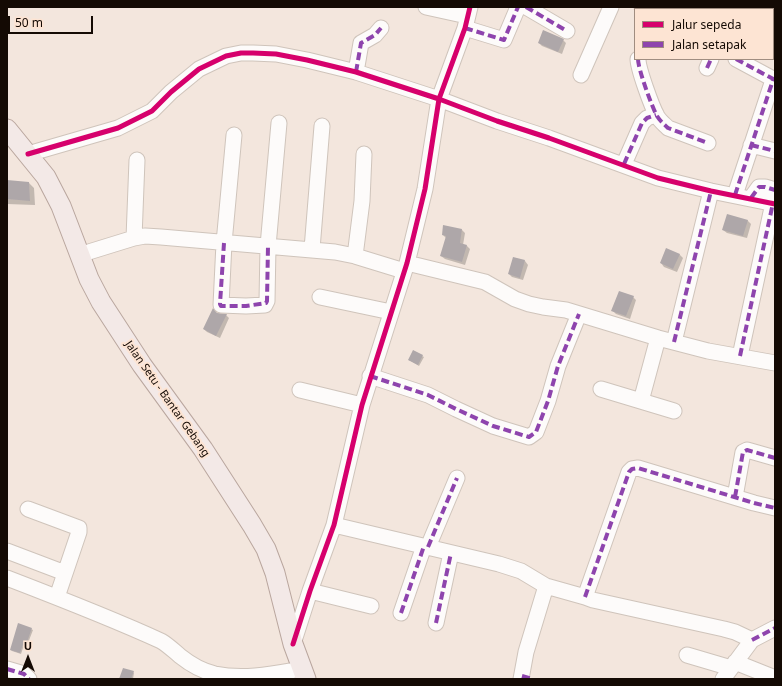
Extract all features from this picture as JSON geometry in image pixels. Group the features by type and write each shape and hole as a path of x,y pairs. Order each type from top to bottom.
{"main road":[{"name":"Jalan Setu - Bantar Gebang","path":"7,128 46,177 61,206 79,255 101,302 142,365 203,450 252,525 266,550 275,573 293,644 304,674"}],"street":[{"path":"426,7 467,17 504,40 518,7"},
{"path":"526,7 567,31"},
{"path":"581,74 611,7"},
{"path":"293,644 334,524 362,405 370,376 392,312 425,189 439,100 467,17"},
{"path":"356,72 361,43 381,28"},
{"path":"28,154 118,128 137,119 152,111 171,92 199,69 226,56 241,53 276,54 356,72 624,164 658,178 711,191 751,198 774,199 740,356"},
{"path":"638,60 638,65 656,115 663,124 668,128 708,143"},
{"path":"735,195 774,80 738,60"},
{"path":"624,164 642,123 647,118 656,115"},
{"path":"234,135 220,304 221,306 246,306 266,304 268,246 279,122"},
{"path":"312,249 322,126"},
{"path":"751,145 775,152"},
{"path":"355,256 362,201 364,154"},
{"path":"134,238 137,160"},
{"path":"674,342 711,191"},
{"path":"79,255 145,236 335,252 485,282 515,299 529,304 578,314 708,351 775,363"},
{"path":"320,297 392,312"},
{"path":"370,376 428,395 493,426 530,437 536,432 548,401 558,366 578,314"},
{"path":"641,401 658,338"},
{"path":"601,389 674,411"},
{"path":"300,390 362,405"},
{"path":"734,497 743,452 747,450 775,458"},
{"path":"585,597 629,472 632,469 638,468 775,508"},
{"path":"401,612 426,547 457,478"},
{"path":"28,509 78,527 79,532 57,597"},
{"path":"334,524 499,564 521,571 546,586 593,600 724,629 735,632 752,640"},
{"path":"7,551 65,573"},
{"path":"436,623 451,553"},
{"path":"7,578 57,597 164,642 194,666 204,671 227,676 304,674"},
{"path":"525,678 526,652 546,586"},
{"path":"310,591 371,606"},
{"path":"730,669 752,640 775,628"},
{"path":"687,655 730,669 775,678"},
{"path":"7,669 24,674 28,679"}],"building":[{"path":"543,30 564,39 558,52 538,43"},
{"path":"7,180 29,182 30,201 7,199"},
{"path":"727,214 748,220 743,236 722,230"},
{"path":"443,225 462,229 460,243 467,245 462,262 440,256 446,236 442,235"},
{"path":"666,248 680,254 673,269 660,263"},
{"path":"513,257 525,260 520,278 508,274"},
{"path":"619,291 634,296 626,316 611,311"},
{"path":"213,308 217,313 227,314 216,336 203,329"},
{"path":"413,350 423,355 418,365 408,360"},
{"path":"18,623 32,628 27,642 24,641 20,653 10,650"},
{"path":"123,668 134,671 131,679 119,679"}],"marked path":[{"path":"465,28 504,40 518,7"},
{"path":"526,7 567,31"},
{"path":"356,72 361,43 375,35 381,28"},
{"path":"638,60 640,71 659,119 668,128 708,143"},
{"path":"707,68 711,60"},
{"path":"738,60 775,80"},
{"path":"735,195 773,80"},
{"path":"624,164 642,123 647,118 656,115"},
{"path":"751,145 775,151"},
{"path":"751,198 759,187 775,190"},
{"path":"674,342 711,191"},
{"path":"740,356 773,203"},
{"path":"224,243 221,306 246,306 266,303 268,246"},
{"path":"370,376 428,395 493,426 529,437 536,432 548,401 558,366 579,314"},
{"path":"735,497 743,452 747,450 775,458"},
{"path":"585,597 629,472 632,469 638,468 775,508"},
{"path":"428,547 457,478"},
{"path":"401,613 424,546"},
{"path":"436,623 451,553"},
{"path":"752,640 775,628"},
{"path":"7,669 24,674 29,679"},
{"path":"522,676 533,679"}],"cycle path":[{"path":"293,644 334,525 362,405 407,263 425,189 439,99 465,28 470,7"},
{"path":"28,154 118,128 152,111 171,92 199,69 226,56 241,53 276,54 356,72 439,99 658,178 775,204"}]}
